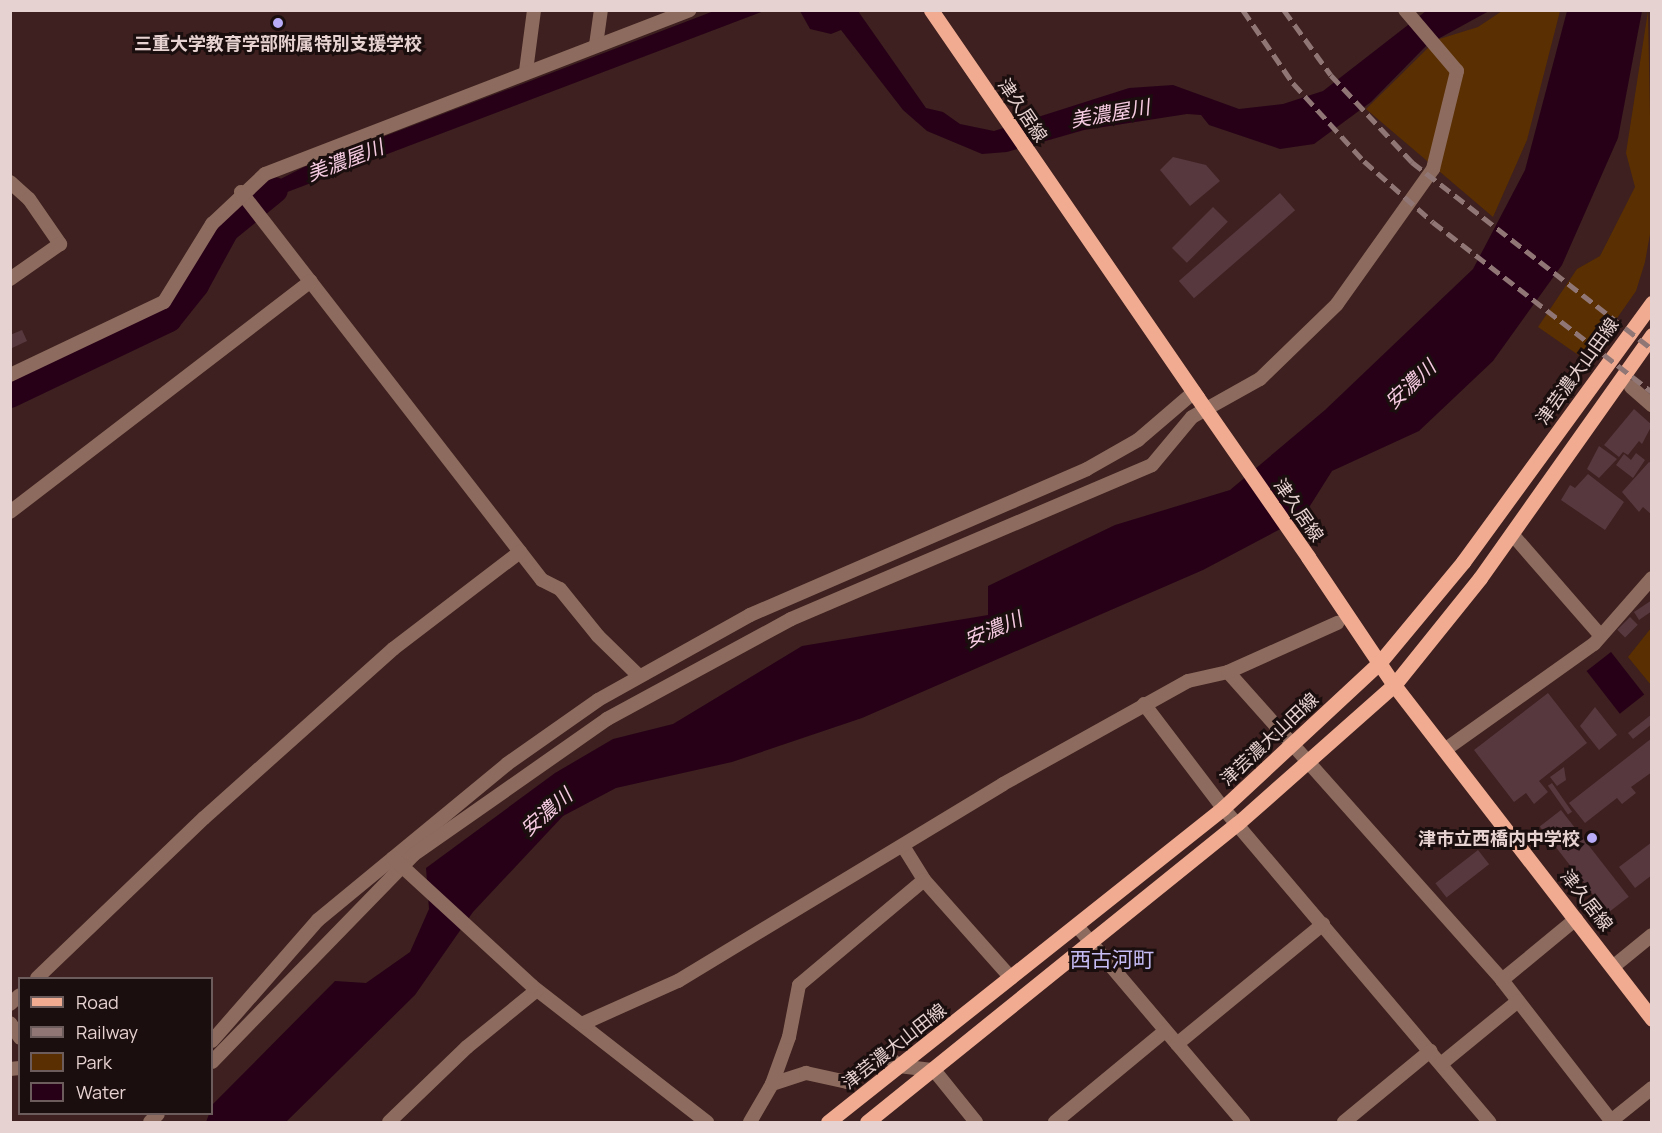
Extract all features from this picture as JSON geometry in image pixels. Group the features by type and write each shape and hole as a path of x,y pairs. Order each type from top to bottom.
{"main road":[{"name":"津久居線","path":"931,10 1394,684 1614,966 1652,1019"},
{"name":"津芸濃大山田線","path":"828,1122 1223,808 1380,662 1470,553 1652,303"},
{"path":"867,1122 1092,944 1239,823 1310,763 1394,684 1512,534 1652,335"}],"street":[{"path":"526,71 534,10"},
{"path":"596,45 601,10"},
{"path":"10,375 164,302 212,224 241,192 265,174 596,45 669,14 689,10"},
{"path":"213,1061 413,855 607,719 791,619 1152,465 1192,417 1260,379 1337,304 1433,169 1455,70 1405,10"},
{"path":"10,182 29,199 60,244 10,279"},
{"path":"241,192 542,580 560,589 598,636 639,676"},
{"path":"10,512 311,281"},
{"path":"1631,387 1652,405"},
{"path":"213,1040 318,920 507,764 639,676 750,615 1087,469 1138,440 1196,395"},
{"path":"1512,534 1601,636"},
{"path":"38,977 204,818 393,649 520,552"},
{"path":"1446,749 1601,636 1652,578"},
{"path":"584,1023 678,981 903,846 1188,681 1228,672 1337,623"},
{"path":"1228,672 1502,980 1612,1122 1652,1088"},
{"path":"1144,705 1223,808 1239,823 1490,1122"},
{"path":"903,846 924,880 1011,978"},
{"path":"393,858 534,988 584,1023 707,1122"},
{"path":"750,1122 772,1084 789,1037 798,985 924,880"},
{"path":"1502,980 1576,919"},
{"path":"1177,1044 1323,924"},
{"path":"1077,926 1242,1122"},
{"path":"1614,966 1652,935"},
{"path":"389,1122 467,1047 534,988"},
{"path":"1441,1064 1518,1001"},
{"path":"1055,1122 1165,1031"},
{"path":"1344,1122 1430,1051"},
{"path":"772,1084 806,1073 847,1082 885,1053 899,1066 934,1070 976,1122"}],"green space":[{"path":"1502,11 1560,11 1527,140 1493,217 1366,109 1436,40 1478,27"},
{"path":"1648,11 1652,223 1645,262 1636,291 1587,361 1538,327 1577,269 1600,256 1635,187 1626,153"},
{"path":"1651,628 1651,685 1628,657"}],"water":[{"path":"714,11 764,11 282,194 261,209 251,194 304,167"},
{"path":"800,11 858,11 926,108 943,112 960,124 994,131 1129,88 1173,85 1239,109 1283,104 1323,91 1426,11 1489,11 1427,45 1371,102 1314,144 1280,149 1209,125 1201,115 1187,114 1084,130 1007,152 982,154 927,131 903,110 841,30 831,34 810,29"},
{"name":"安濃川","path":"1567,11 1642,11 1618,138 1562,265 1493,361 1419,431 1332,471 1303,517 1203,570 862,718 732,762 616,788 563,816 473,912 415,995 286,1122 206,1122 209,1115 213,1115 213,1104 335,981 366,983 410,952 429,909 426,868 555,773 613,739 673,724 802,646 988,615 988,586 1115,525 1230,490 1325,410 1473,269 1525,170"},
{"path":"1611,652 1644,695 1620,714 1587,671"}],"building":[{"path":"1173,157 1206,165 1220,181 1190,206 1160,170"},
{"path":"1280,193 1295,210 1194,298 1179,281"},
{"path":"1213,207 1228,222 1187,263 1172,248"},
{"path":"22,330 27,341 10,349 10,335"},
{"path":"1634,409 1652,425 1642,444 1639,441 1628,455 1623,452 1619,457 1604,445"},
{"path":"1599,446 1617,459 1599,478 1587,469"},
{"path":"1636,453 1645,460 1633,478 1616,465 1624,454 1631,460"},
{"path":"1649,462 1652,464 1652,515 1643,507 1639,512 1622,492"},
{"path":"1588,474 1624,502 1605,530 1561,500 1570,485 1575,488"},
{"path":"1652,600 1652,611 1639,620 1634,612"},
{"path":"1630,617 1638,625 1625,638 1617,630"},
{"path":"1548,693 1587,743 1539,781 1548,792 1534,804 1526,793 1514,802 1474,750"},
{"path":"1595,707 1617,735 1599,750 1580,726"},
{"path":"1652,714 1652,724 1633,739 1628,733"},
{"path":"1652,738 1652,772 1631,787 1636,793 1622,804 1617,798 1585,823 1569,803"},
{"path":"1564,767 1566,780 1557,786 1550,777"},
{"path":"1552,783 1572,812 1568,815 1548,786"},
{"path":"1561,810 1629,897 1607,913 1540,827"},
{"path":"1652,842 1652,875 1635,888 1619,867"},
{"path":"1478,850 1489,864 1447,897 1435,883"}],"waterway":[{"name":"美濃屋川","path":"10,395 169,319 196,285 226,230 275,190"}],"railway":[{"path":"1243,10 1293,83 1364,161 1433,222 1652,392"},
{"path":"1284,10 1331,75 1412,162 1652,349"}],"place":[{"name":"三重大学教育学部附属特別支援学校","path":"278,23"},
{"name":"津市立西橋内中学校","path":"1592,838"}],"district":[{"name":"西古河町","path":"1112,959"}]}
